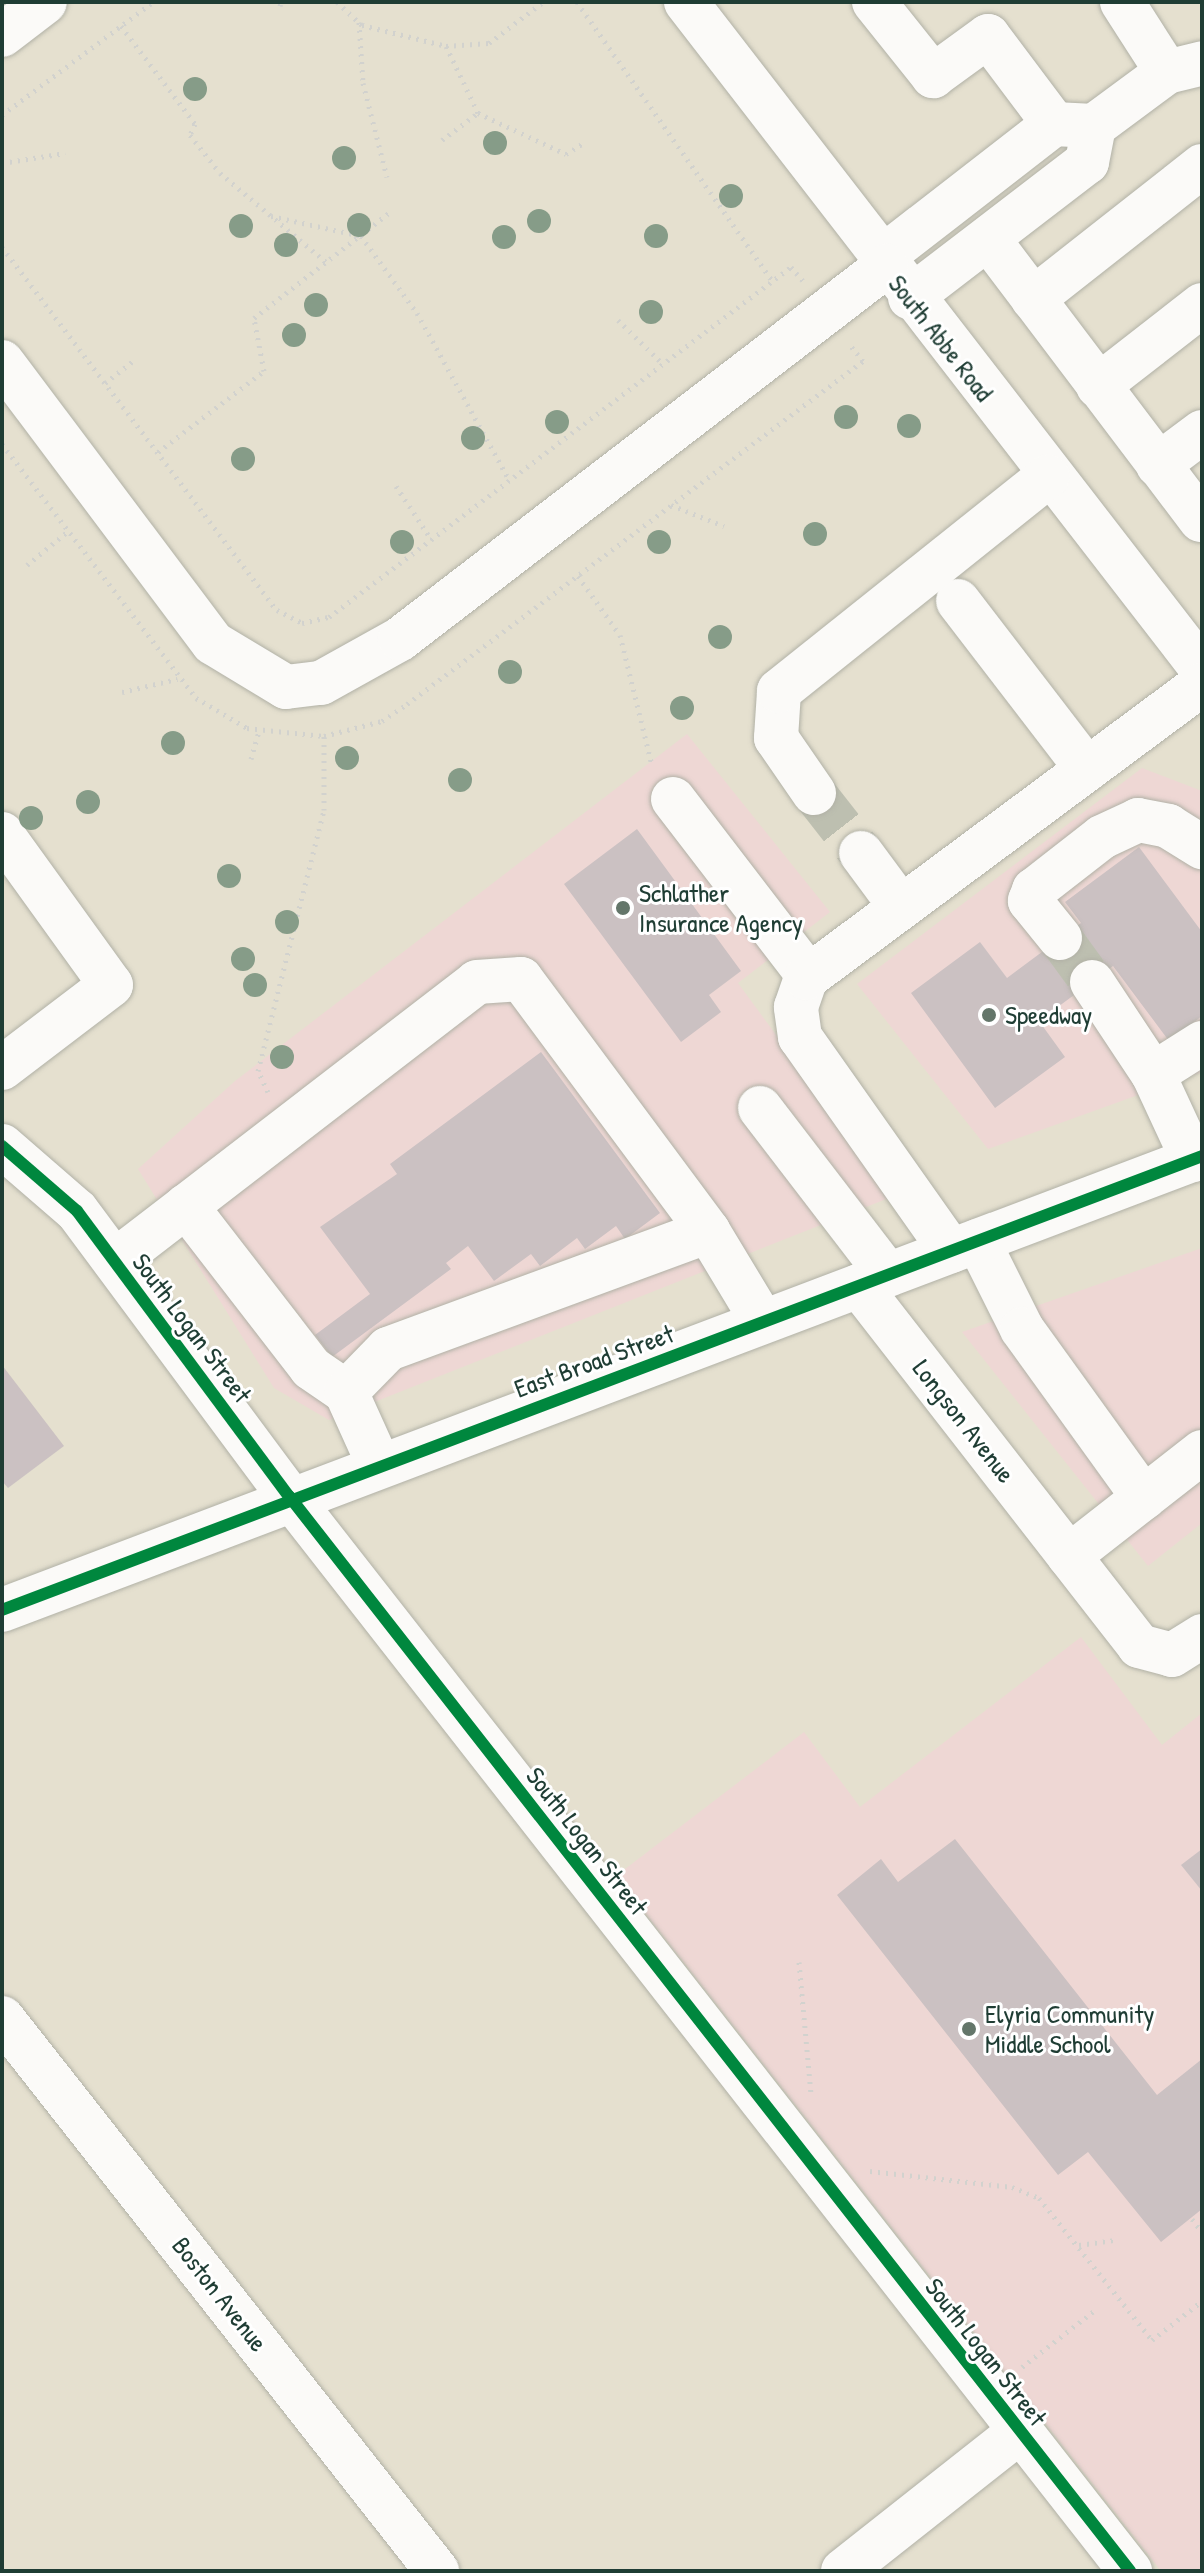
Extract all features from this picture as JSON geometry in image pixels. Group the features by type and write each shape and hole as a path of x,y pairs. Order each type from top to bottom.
{"street":[{"path":"2,35 45,2"},
{"name":"South Abbe Road","path":"686,2 1048,476 1202,669"},
{"path":"874,2 933,76 988,36 1074,125 1087,162 989,240 892,274"},
{"path":"2,362 213,643 286,687 321,683 400,639 892,274 1074,125 1184,67 1122,2"},
{"path":"1033,299 1202,166"},
{"path":"989,240 1202,520"},
{"path":"1098,386 1202,305"},
{"path":"1158,465 1202,432"},
{"path":"814,793 776,738 779,691 1048,476"},
{"path":"958,601 1087,769"},
{"path":"803,992 901,907 1202,684"},
{"path":"673,799 803,992 800,1037 965,1246 1144,1498"},
{"path":"1060,938 1030,901 1034,890 1102,837 1138,820 1168,826 1202,847"},
{"path":"2,834 111,985 2,1068"},
{"path":"861,853 901,907"},
{"path":"115,1261 477,982 521,979 708,1231 763,1322"},
{"path":"1092,982 1153,1074 1198,1158"},
{"path":"1153,1074 1202,1043"},
{"name":"Longson Avenue","path":"760,1108 873,1281 1069,1556 1139,1646 1157,1656 1196,1641"},
{"name":"South Logan Street","path":"2,1146 77,1211 289,1496 1130,2571"},
{"name":"East Broad Street","path":"2,1610 289,1496 1198,1158"},
{"path":"186,1206 329,1380 378,1463"},
{"path":"329,1380 388,1349 708,1231"},
{"path":"1069,1556 1202,1452"},
{"name":"Boston Avenue","path":"2,2018 437,2571"},
{"path":"843,2571 1020,2431"}],"path":[{"path":"2,115 153,2"},
{"path":"337,2 359,22 446,46 489,43 543,2"},
{"path":"577,2 772,281"},
{"path":"359,22 363,83 387,177"},
{"path":"121,26 195,124 190,135 197,145 271,216 326,262"},
{"path":"446,46 478,113 566,154 582,144"},
{"path":"442,140 478,113"},
{"path":"2,163 65,153"},
{"path":"158,453 264,371 254,318 390,212"},
{"path":"271,216 361,236 417,313 509,480"},
{"path":"2,247 277,610 302,623 329,617 791,267 806,286"},
{"path":"618,320 663,364"},
{"path":"105,383 136,359"},
{"path":"396,486 431,539"},
{"path":"671,505 724,526"},
{"path":"27,565 67,532"},
{"path":"578,576 620,635 649,760"},
{"path":"122,692 177,679"},
{"path":"251,759 259,731"},
{"path":"262,1085 258,1071 324,810 324,736"},
{"path":"799,1962 811,2103"},
{"path":"865,2170 1027,2192 1078,2245 1152,2340 1202,2301"},
{"path":"1192,2219 1202,2232"},
{"path":"1078,2245 1114,2240"},
{"path":"1021,2368 1094,2311"}],"shaded area":[{"path":"687,734 830,912 738,983 894,1196 329,1420 274,1388 138,1169 235,1081"},
{"path":"1142,768 1202,791 1202,1072 988,1149 857,984"},
{"path":"1202,1248 1202,1523 1148,1566 962,1332"},
{"name":"Elyria Community Middle School","path":"1081,1637 1162,1745 1202,1713 1202,2571 1161,2571 616,1876 804,1732 860,1807"}],"building":[{"path":"637,829 741,971 709,995 721,1012 681,1042 564,884"},
{"path":"1139,847 1202,932 1202,1016 1169,1041 1113,966 1039,1021 1065,1057 995,1108 911,993 980,942 1007,978 1081,923 1065,902"},
{"path":"541,1052 660,1213 625,1239 616,1226 585,1249 577,1238 540,1266 531,1254 494,1281 468,1246 446,1263 451,1269 332,1357 315,1335 370,1294 320,1227 397,1174 390,1164"},
{"path":"2,1365 64,1446 8,1488 2,1481"},
{"path":"955,1839 1157,2095 1202,2059 1202,2209 1161,2242 1088,2152 1058,2175 837,1895 881,1859 898,1882"},
{"path":"1202,1849 1202,1891 1181,1865"}],"tunnel":[{"path":"814,793 861,853"},
{"path":"1060,938 1092,982"}],"cycle path":[{"path":"2,1146 77,1211 289,1496 1130,2571"},
{"path":"2,1610 1202,1156"}],"place":[{"name":"Schlather Insurance Agency","path":"623,908"},
{"name":"Speedway","path":"989,1015"},
{"name":"Elyria Community Middle School","path":"969,2029"}]}
